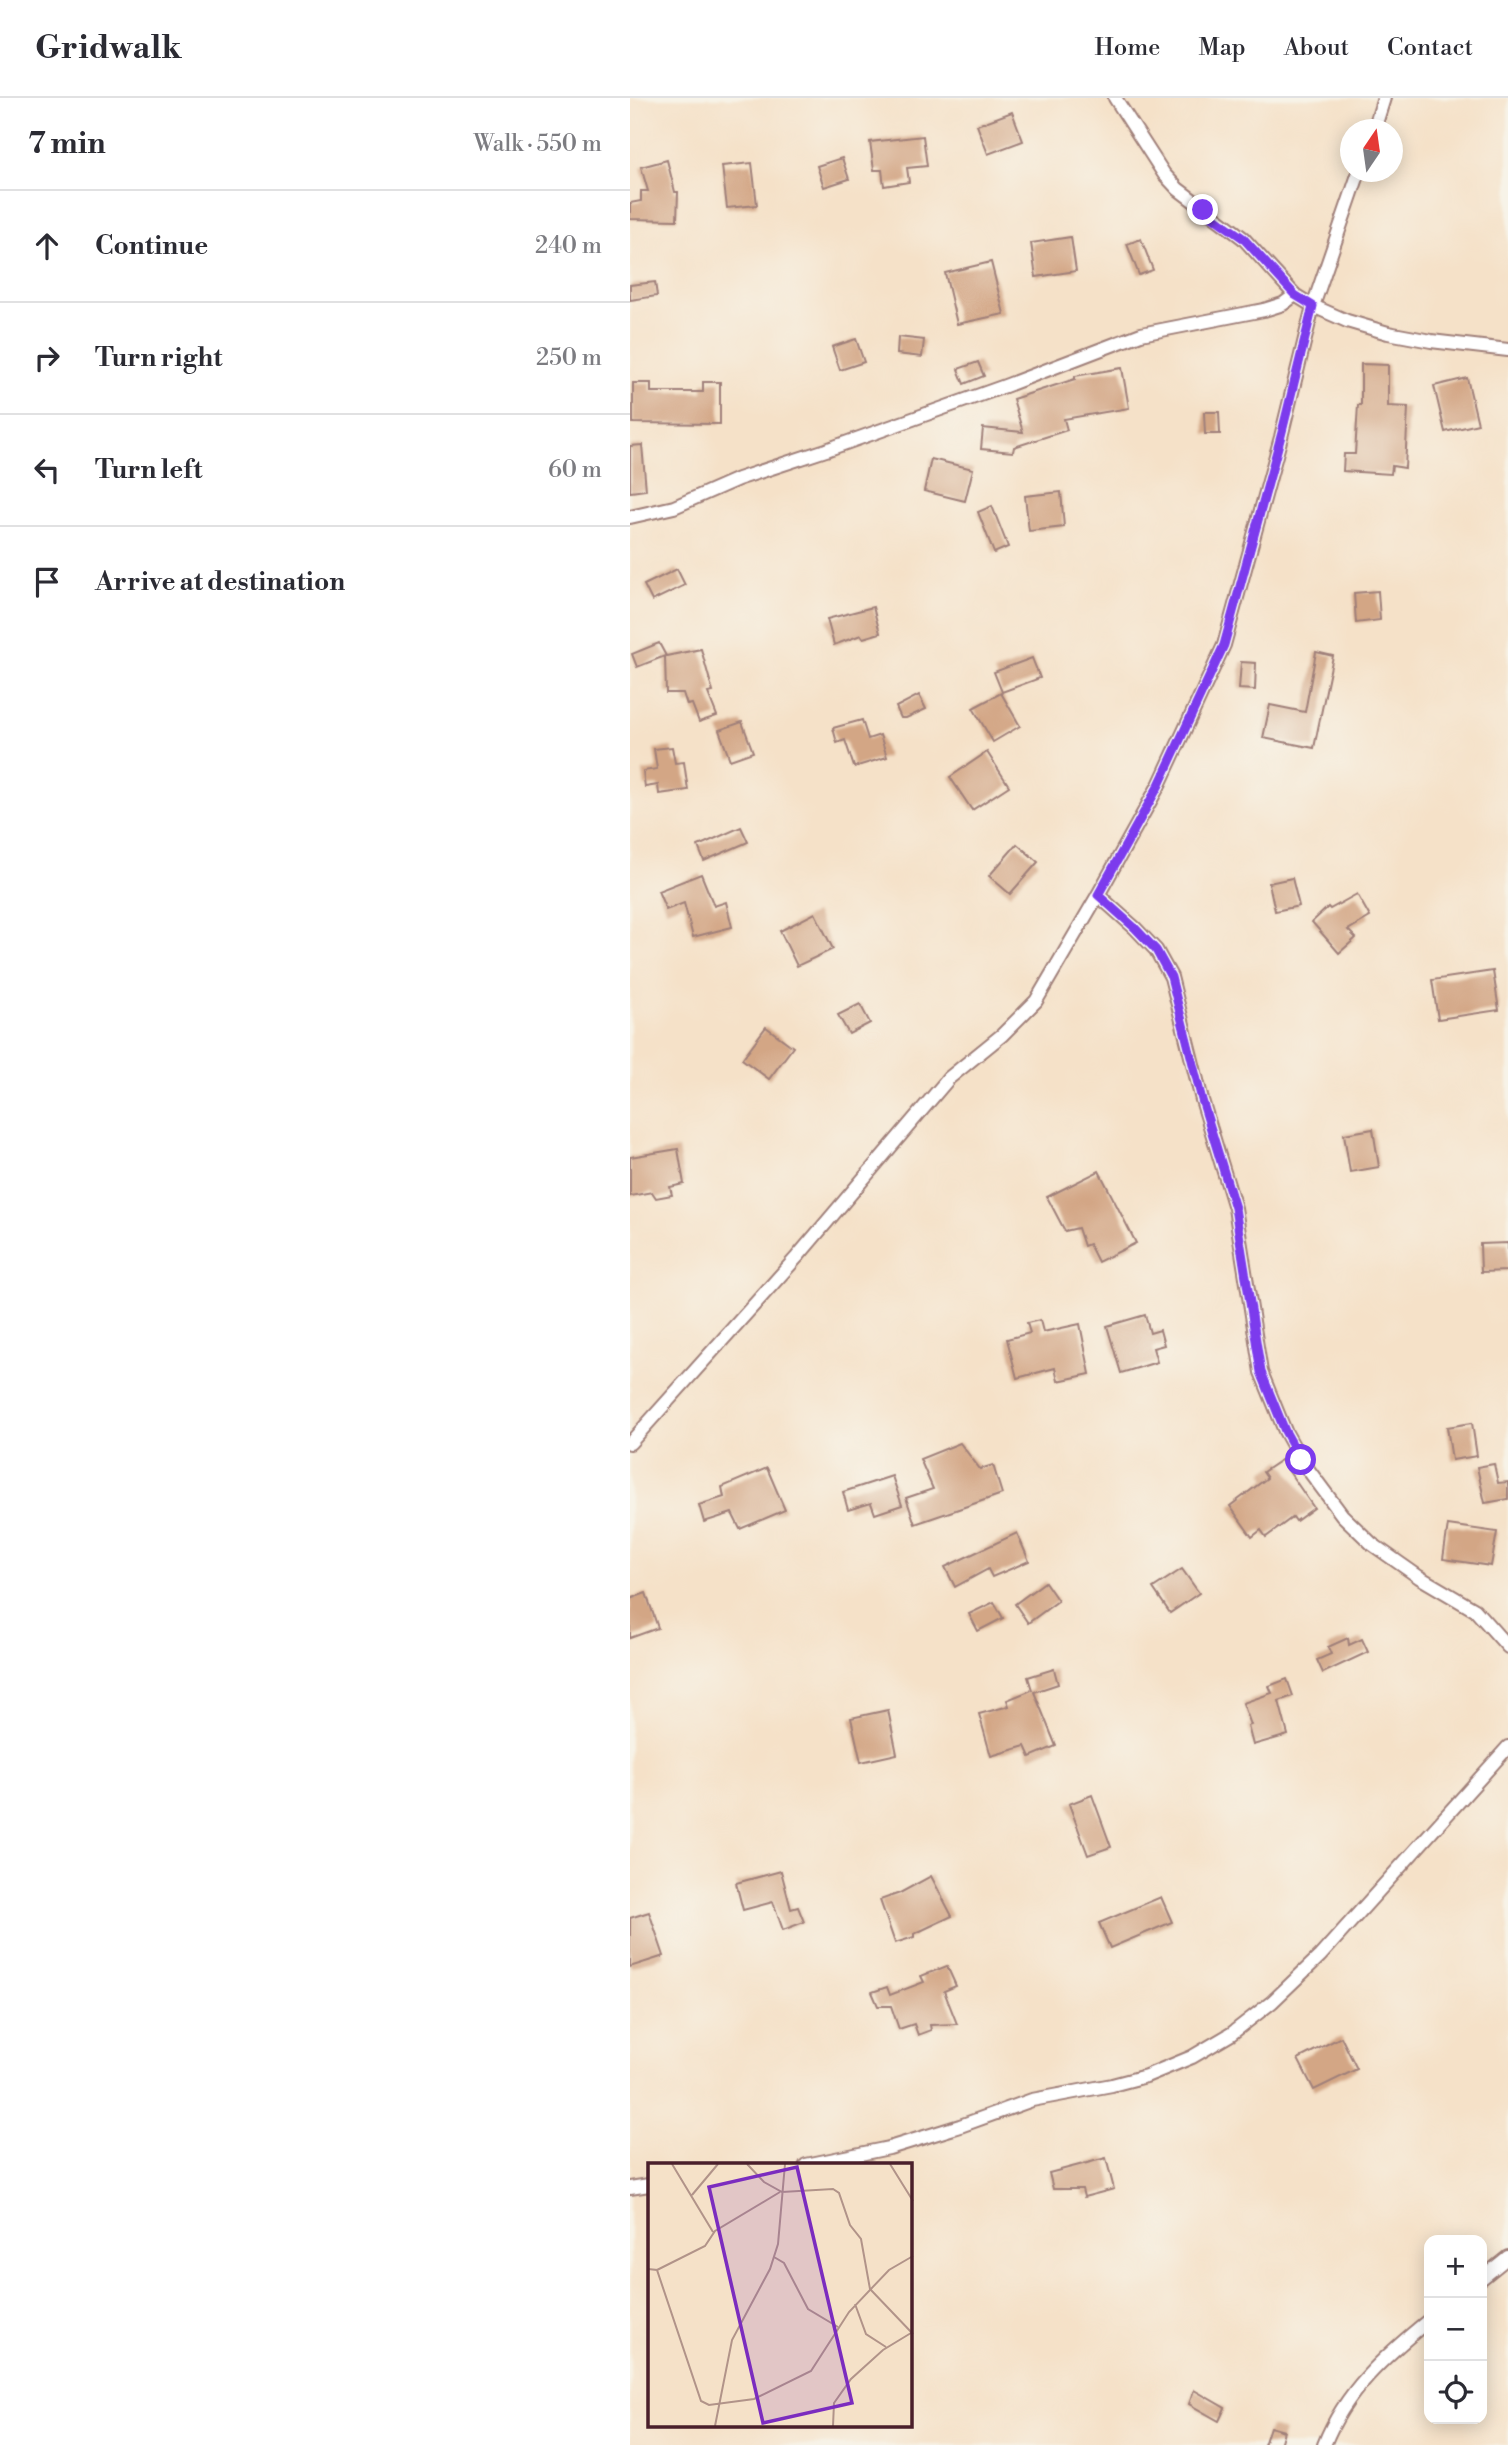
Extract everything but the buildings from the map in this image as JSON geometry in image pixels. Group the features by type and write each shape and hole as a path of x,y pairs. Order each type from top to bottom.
{"street":[{"path":"1115,98 1164,174 1178,189 1243,238 1295,295 1347,321 1388,333 1508,350"},
{"path":"1377,119 1384,98"},
{"path":"630,1443 797,1257 949,1078 1002,1035 1035,1001 1098,895 1159,785 1224,645 1313,306 1356,182"},
{"path":"630,517 674,506 738,479 1005,386 1141,334 1264,310 1283,304 1295,295"},
{"path":"1098,895 1156,950 1171,977 1198,1089 1235,1208 1261,1372 1285,1431 1301,1460 1342,1515 1372,1544 1419,1577 1475,1610 1508,1647"},
{"path":"816,2163 889,2148 1032,2101 1146,2076 1192,2057 1231,2034 1272,2002 1320,1956 1508,1747"},
{"path":"630,2188 648,2185"},
{"path":"1487,2274 1508,2257"},
{"path":"1324,2445 1344,2406 1380,2361 1424,2324"}],"route":[{"path":"1203,210 1243,238 1295,295 1313,306 1224,645 1159,785 1098,895 1156,950 1171,977 1195,1077 1235,1208 1261,1372 1285,1431 1301,1460"}]}
